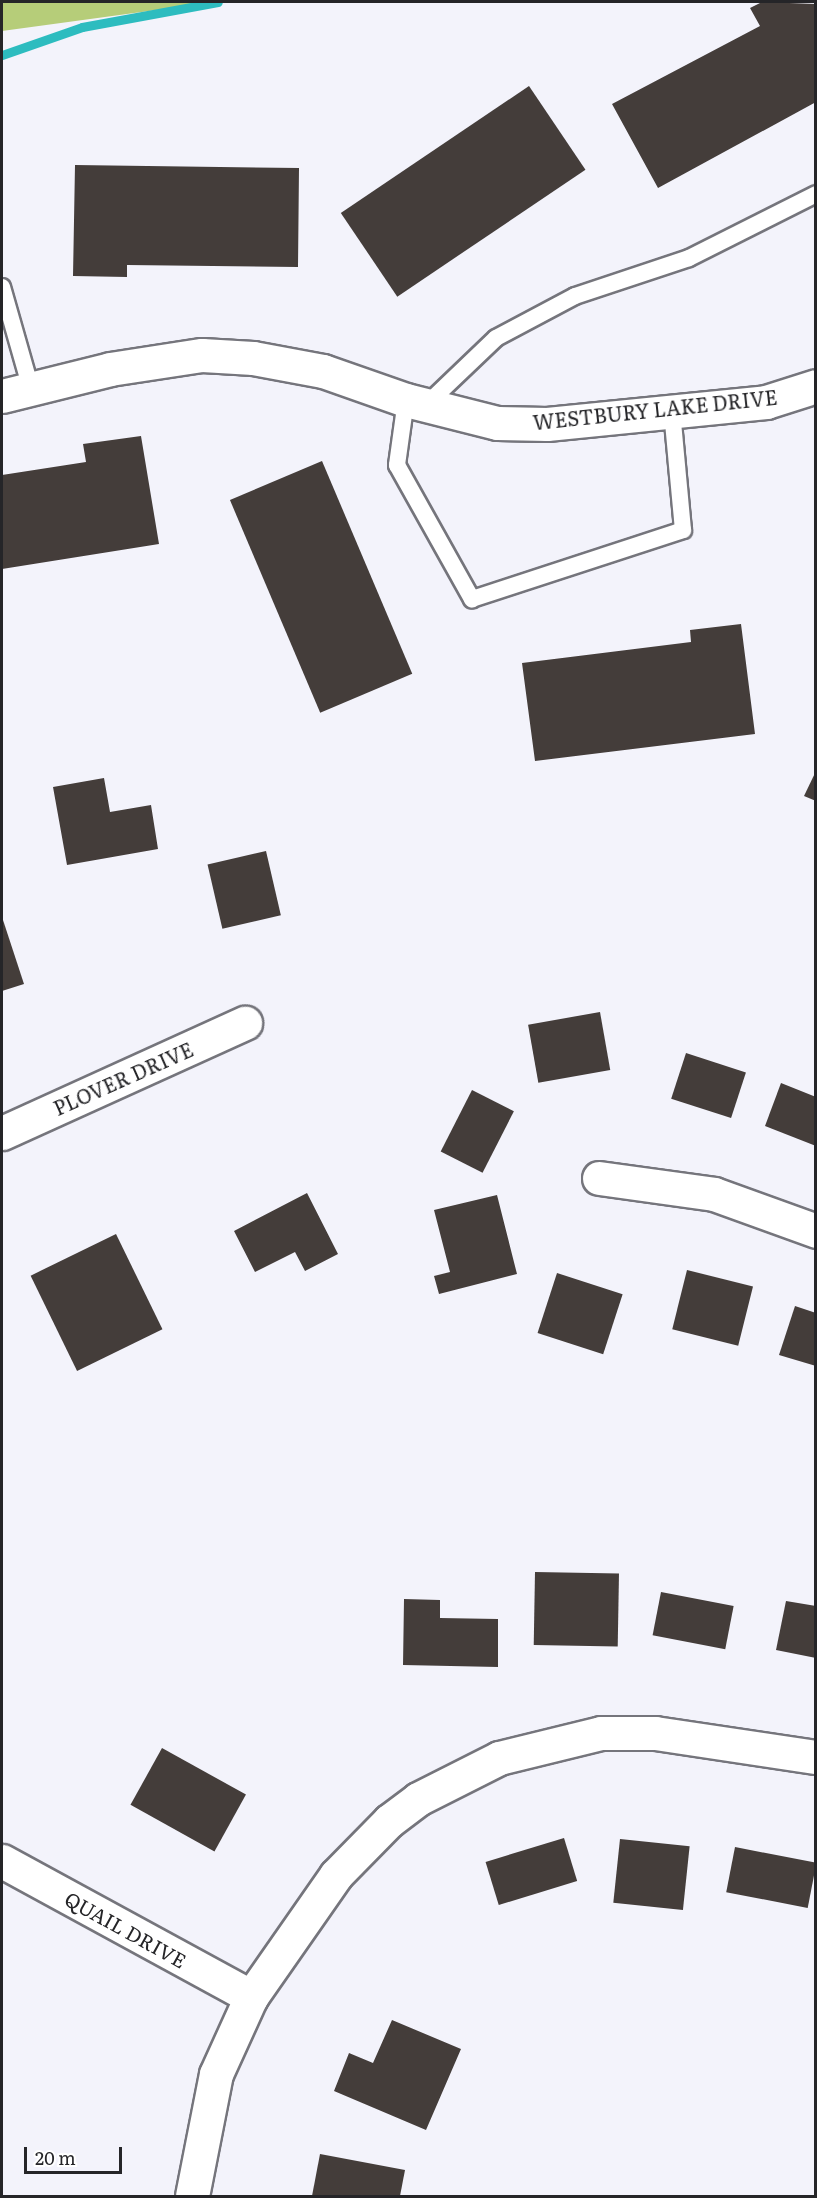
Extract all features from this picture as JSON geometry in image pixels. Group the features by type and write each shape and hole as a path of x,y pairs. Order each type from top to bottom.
{"street":[{"name":"WESTBURY LAKE DRIVE","path":"16,393 110,369 202,355 253,358 323,371 416,402 497,423 547,424 766,402 816,386"},
{"name":"PLOVER DRIVE","path":"2,1133 245,1023"},
{"path":"599,1178 714,1194 816,1231"},
{"path":"192,2196 216,2074 251,1997 336,1875 389,1821 471,1770 544,1744 601,1733 655,1733 816,1757"},
{"name":"QUAIL DRIVE","path":"2,1860 251,1997"}],"lane":[{"path":"672,412 683,530 472,599 398,465 416,402 496,339 575,296 689,258 816,194"},
{"path":"2,287 16,393"}],"green space":[{"path":"2,2 215,2 2,31"}],"building":[{"path":"762,2 816,4 816,102 658,188 612,104 760,26 750,8"},
{"path":"529,86 585,170 397,297 341,213"},
{"path":"75,165 299,168 298,267 127,265 127,277 73,276"},
{"path":"141,436 159,544 2,569 2,475 86,462 83,444"},
{"path":"322,461 412,674 320,713 230,500"},
{"path":"741,624 755,734 535,761 522,663 691,642 690,630"},
{"path":"816,771 816,801 804,796"},
{"path":"104,778 110,812 151,805 158,849 67,865 53,787"},
{"path":"266,851 281,915 222,929 208,864"},
{"path":"2,917 24,984 2,991"},
{"path":"600,1012 610,1070 538,1083 528,1025"},
{"path":"686,1053 746,1072 731,1118 671,1099"},
{"path":"781,1083 816,1097 816,1146 765,1126"},
{"path":"472,1090 514,1111 483,1173 441,1151"},
{"path":"307,1193 338,1254 305,1271 295,1252 255,1272 234,1231"},
{"path":"497,1195 517,1274 439,1294 434,1276 450,1272 434,1210"},
{"path":"116,1234 162,1329 77,1371 31,1276"},
{"path":"687,1270 753,1286 738,1346 672,1329"},
{"path":"557,1273 623,1294 603,1354 538,1333"},
{"path":"795,1306 816,1313 816,1366 779,1355"},
{"path":"535,1572 619,1573 618,1646 534,1645"},
{"path":"661,1592 734,1606 725,1649 653,1635"},
{"path":"404,1599 440,1600 440,1618 498,1619 498,1667 403,1665"},
{"path":"786,1601 816,1606 816,1658 776,1650"},
{"path":"162,1748 246,1795 214,1851 130,1805"},
{"path":"564,1838 577,1881 499,1905 486,1862"},
{"path":"620,1839 690,1846 683,1910 613,1903"},
{"path":"735,1847 816,1863 808,1908 726,1892"},
{"path":"392,2020 461,2049 426,2130 334,2091 349,2053 373,2063"},
{"path":"320,2154 405,2170 400,2196 312,2196"}],"waterway":[{"path":"2,55 82,27 218,2"}]}
